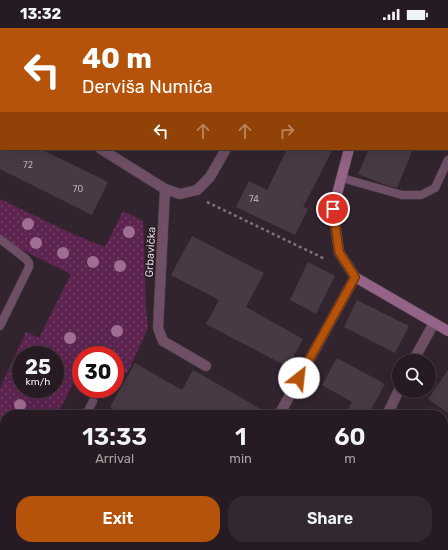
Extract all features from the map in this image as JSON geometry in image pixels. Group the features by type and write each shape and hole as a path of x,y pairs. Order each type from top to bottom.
{"main road":[{"path":"349,150 333,209 339,252 355,277 448,331"}],"street":[{"path":"103,150 165,188 180,194 197,190 210,177 225,150"},
{"name":"Grbavička","path":"165,188 158,328 163,341 206,366"},
{"path":"282,410 355,277"},
{"path":"417,354 434,323"},
{"path":"389,410 395,398"}],"lane":[{"path":"342,178 402,196 421,195 435,188 448,160"},
{"path":"0,239 26,259 29,262 29,267 0,326"},
{"path":"88,410 93,401"}],"path":[{"path":"186,192 241,217 323,258 339,252"}],"shaded area":[{"path":"0,199 73,234 105,247 123,211 143,221 148,328 127,374 124,372 124,346 72,346 72,386 60,410 0,410 0,388 12,362 12,398 64,398 64,346 20,346 26,332 39,338 71,274 0,239"}],"building":[{"path":"0,150 43,150 108,182 92,215 0,169"},
{"path":"287,150 332,150 303,207 308,209 295,235 236,207 249,181 267,190"},
{"path":"369,150 413,150 397,188 358,174"},
{"path":"192,236 264,273 246,307 303,339 288,367 206,324 219,300 171,275"},
{"path":"308,262 335,276 316,314 290,300"},
{"path":"357,300 409,326 395,353 344,327"},
{"path":"337,358 385,384 371,410 348,410 352,402 322,385"},
{"path":"135,363 182,390 193,370 262,410 115,410 110,407 115,398 124,398 124,382"},
{"path":"448,370 448,410 444,410 428,399 436,398 436,387"}],"route":[{"path":"299,378 355,277 339,252 333,209"}]}
